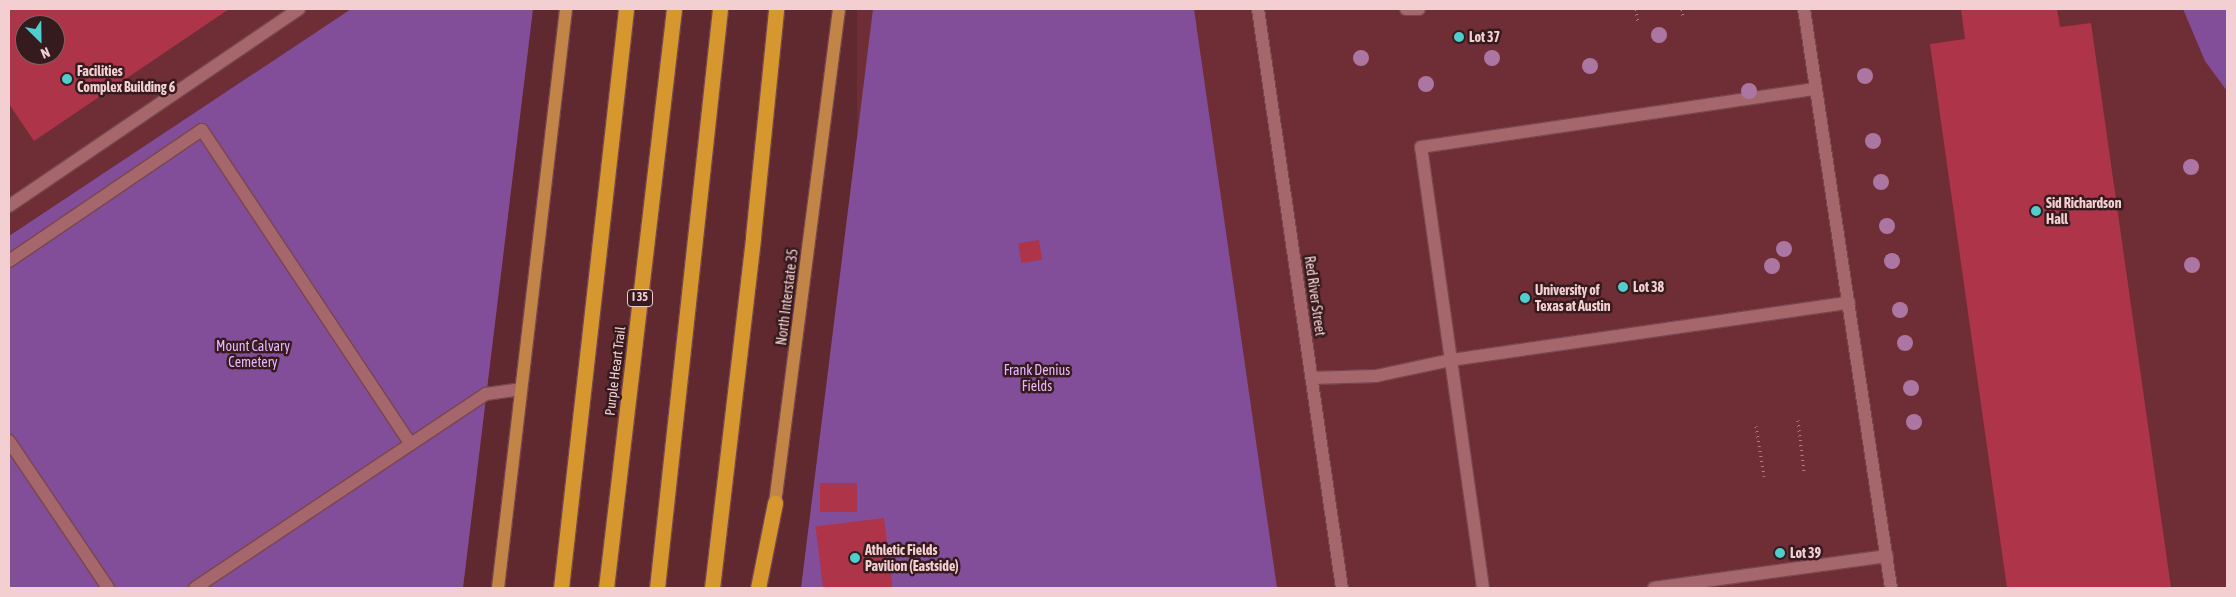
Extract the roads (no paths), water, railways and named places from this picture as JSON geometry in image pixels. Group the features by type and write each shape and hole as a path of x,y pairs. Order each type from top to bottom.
{"highway":[{"path":"561,588 626,9"},
{"name":"Purple Heart Trail","path":"606,588 674,9"},
{"path":"657,588 720,9"},
{"path":"712,588 753,237 776,9"},
{"path":"758,588 775,503"}],"main road":[{"path":"498,588 566,9"},
{"name":"North Interstate 35","path":"764,588 839,9"}],"street":[{"path":"9,206 299,9"},
{"name":"Red River Street","path":"1258,9 1342,588"},
{"path":"1804,9 1891,588"},
{"path":"1483,588 1421,148 1816,89"},
{"path":"9,261 202,130 411,444"},
{"path":"1312,378 1376,376 1451,360 1849,303"},
{"path":"195,588 486,394 521,389"},
{"path":"9,441 108,588"},
{"path":"1654,588 1886,556"}],"place":[{"name":"Lot 37","path":"1459,37"},
{"name":"Facilities Complex Building 6","path":"67,79"},
{"name":"Sid Richardson Hall","path":"2036,211"},
{"name":"Lot 38","path":"1623,287"},
{"name":"University of Texas at Austin","path":"1525,298"},
{"name":"Lot 39","path":"1780,553"},
{"name":"Athletic Fields Pavilion (Eastside)","path":"855,558"}],"park label":[{"name":"Mount Calvary Cemetery","path":"253,354"},
{"name":"Frank Denius Fields","path":"1037,378"}]}
